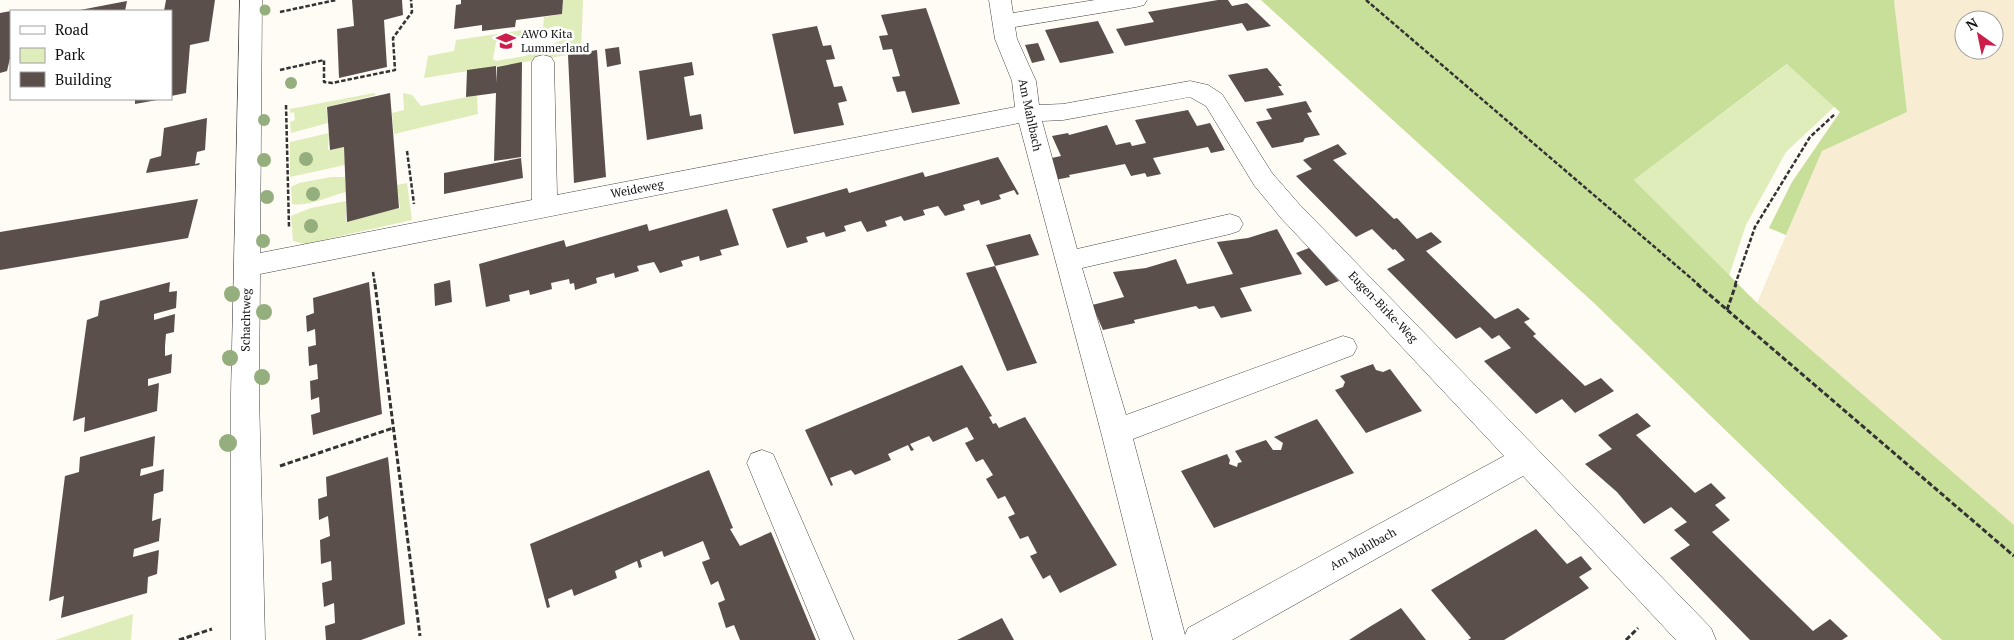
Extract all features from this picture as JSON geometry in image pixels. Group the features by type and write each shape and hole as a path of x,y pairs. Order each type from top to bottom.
{"street":[{"path":"1002,11 1136,0"},
{"name":"Schachtweg","path":"248,640 244,396 251,9"},
{"name":"Am Mahlbach","path":"1002,11 1006,39 1024,81 1028,113 1067,261 1116,432 1170,640"},
{"path":"543,62 545,207"},
{"name":"Eugen-Birke-Weg","path":"1028,113 1063,112 1190,89 1208,95 1214,100 1263,179 1290,211 1700,640"},
{"name":"Weideweg","path":"247,266 1028,113"},
{"path":"1067,261 1230,224"},
{"path":"1116,432 1343,347"},
{"name":"Am Mahlbach","path":"1200,640 1525,459"},
{"path":"762,463 837,640"}],"path":[{"path":"251,9 336,0"},
{"path":"250,77 324,60 324,82 332,84 395,70 393,38 412,12 411,0"},
{"path":"1366,0 2014,556"},
{"path":"286,105 289,257"},
{"path":"1727,310 1755,227 1810,137 1835,114"},
{"path":"407,151 418,232"},
{"path":"368,242 420,636"},
{"path":"246,477 393,428"}],"shaded area":[{"path":"1894,0 2014,0 2014,525 1757,303 1822,151 1907,112"}],"green space":[{"path":"563,0 583,0 581,53 424,78 428,56 454,51 456,40 543,27 544,17 562,14","holes":["556,26 561,27 565,37 562,40 525,56 496,61 493,59 496,42 510,40"]},
{"path":"1261,0 1894,0 1907,112 1822,151 1786,235 1769,228 1792,182 1840,112 1787,64 1634,180 1757,303 2014,525 2014,640 1942,640 1594,303"},
{"path":"1789,63 1835,106 1786,152 1746,225 1729,276 1634,180"},
{"path":"374,93 376,95 326,107 328,123 291,133 290,122 295,120 294,112 290,113 290,109"},
{"path":"403,93 412,95 421,106 477,95 478,114 394,134 392,113 404,110"},
{"path":"329,133 328,150 344,147 345,165 290,177 290,142"},
{"path":"331,177 345,177 346,192 312,203 292,204 291,187 299,183"},
{"path":"407,183 412,220 305,244 293,241 291,216 311,208 346,201 346,222 400,208 397,185"},
{"path":"133,614 131,640 55,640"}],"building":[{"path":"166,0 215,0 209,41 190,45 186,93 172,96 172,10 164,10"},
{"path":"352,0 402,0 403,15 384,20 387,67 339,78 337,29 354,26"},
{"path":"461,0 563,0 562,14 516,20 515,27 482,31 482,25 454,29 456,5 461,4"},
{"path":"1228,0 1232,6 1247,3 1271,26 1247,31 1242,23 1125,46 1116,29 1154,22 1148,12"},
{"path":"127,1 125,10 80,10"},
{"path":"926,8 960,104 912,113 905,91 897,92 892,77 900,76 892,49 883,50 879,36 888,35 881,15"},
{"path":"10,11 10,58 7,71 0,73 0,13"},
{"path":"1098,21 1114,53 1060,63 1045,30"},
{"path":"817,26 823,46 831,45 835,59 826,60 834,87 842,86 847,101 838,103 844,125 794,134 772,34"},
{"path":"1038,43 1045,60 1032,63 1025,45"},
{"path":"619,47 621,64 607,67 605,49"},
{"path":"597,50 606,177 574,183 568,55"},
{"path":"522,62 521,157 494,161 496,93 466,97 467,70 496,66 496,83 497,67"},
{"path":"692,62 694,75 684,77 690,116 701,114 703,129 647,140 639,71"},
{"path":"1267,68 1282,86 1278,86 1284,95 1245,102 1228,75"},
{"path":"390,93 399,208 347,222 344,147 330,150 327,107"},
{"path":"135,100 157,100 135,104"},
{"path":"1306,101 1312,112 1307,113 1320,135 1305,138 1303,142 1272,148 1256,122 1272,119 1266,109"},
{"path":"1188,110 1197,126 1210,123 1225,150 1211,153 1208,147 1153,158 1161,174 1147,177 1145,173 1131,176 1125,164 1069,175 1070,177 1055,180 1047,159 1061,156 1052,136 1068,133 1069,135 1107,125 1116,145 1130,142 1132,146 1146,143 1135,120"},
{"path":"207,118 205,150 197,152 195,164 200,163 199,165 146,173 150,159 161,156 164,128"},
{"path":"1338,144 1347,154 1333,160 1394,219 1397,218 1417,239 1431,232 1442,242 1426,251 1495,319 1518,308 1530,319 1524,322 1536,334 1533,336 1585,386 1601,378 1614,391 1575,413 1562,399 1536,414 1484,361 1511,348 1499,335 1492,339 1480,327 1456,339 1387,269 1405,260 1395,249 1393,250 1372,229 1356,237 1296,176 1312,169 1303,160"},
{"path":"998,157 1019,194 1017,195 1014,190 999,195 1001,199 981,205 979,200 963,205 965,210 945,216 938,206 923,210 925,215 904,221 901,216 885,221 887,226 867,232 861,221 844,226 846,231 826,237 824,232 806,237 808,242 787,248 772,209 847,188 849,193 923,172 925,177"},
{"path":"521,158 523,178 444,194 444,173"},
{"path":"198,199 188,238 0,270 0,232"},
{"path":"727,209 739,245 720,250 722,255 700,261 699,256 681,261 683,266 660,273 654,262 637,266 639,271 615,278 614,273 596,278 597,283 575,290 574,283 570,284 569,279 551,283 552,289 530,295 529,290 509,295 510,301 486,307 479,264 564,240 566,247 647,224 649,231"},
{"path":"1277,229 1302,274 1240,288 1252,311 1221,318 1214,306 1199,309 1196,306 1134,320 1135,323 1103,330 1092,305 1124,297 1113,272 1146,268 1176,259 1187,284 1233,274 1217,242 1248,238"},
{"path":"1030,234 1039,255 995,266 986,245"},
{"path":"1309,248 1339,281 1326,286 1296,253"},
{"path":"995,266 1037,363 1007,371 966,273"},
{"path":"450,280 452,302 435,306 434,284"},
{"path":"170,282 169,292 177,291 176,308 154,314 154,320 175,314 174,332 166,334 165,346 165,356 172,354 171,373 148,379 148,386 159,383 157,411 84,432 85,417 73,421 87,320 98,316 100,301"},
{"path":"369,282 382,414 313,435 311,415 320,412 319,397 311,400 310,381 318,379 317,364 309,366 308,347 316,345 315,329 307,332 306,316 314,313 313,298"},
{"path":"1373,364 1376,370 1383,372 1390,369 1422,411 1366,433 1335,390 1343,387 1345,382 1340,376"},
{"path":"962,365 992,416 989,417 993,424 996,423 999,428 1025,417 1117,565 1060,593 1050,575 1043,579 1030,556 1037,553 1028,536 1020,539 1008,517 1015,514 1005,496 998,499 986,479 993,475 983,459 976,462 965,443 974,439 967,427 933,442 929,436 910,444 914,450 911,451 908,445 888,454 891,460 855,475 851,470 830,478 833,485 831,486 805,430"},
{"path":"1637,413 1651,426 1636,435 1695,493 1711,483 1726,498 1715,505 1730,520 1712,532 1813,631 1830,619 1848,636 1842,640 1750,640 1670,558 1690,545 1674,530 1687,522 1671,507 1644,524 1617,492 1585,464 1612,449 1598,435"},
{"path":"1317,419 1354,473 1214,528 1181,471 1227,454 1230,460 1229,464 1237,467 1238,463 1242,462 1235,451 1266,440 1273,450 1281,450 1283,443 1274,437"},
{"path":"155,436 153,466 141,469 140,476 164,469 163,491 154,494 152,521 161,518 159,541 134,549 133,557 159,550 157,574 148,577 147,593 61,618 64,596 49,601 65,476 79,472 80,457"},
{"path":"388,457 405,624 361,640 326,640 325,626 335,623 334,603 324,607 322,583 332,580 331,561 321,564 320,540 330,536 328,516 319,520 318,499 327,496 326,477"},
{"path":"709,470 733,528 730,529 740,546 771,532 816,640 740,640 734,625 726,628 718,603 725,600 718,581 711,585 702,562 710,559 703,541 664,557 662,551 640,560 642,567 639,568 637,561 615,571 617,578 574,596 572,589 548,599 550,607 547,608 530,544"},
{"path":"1536,529 1567,564 1581,556 1592,569 1579,577 1589,588 1504,640 1468,640 1471,638 1431,590"},
{"path":"1401,608 1426,640 1349,640 1371,626"},
{"path":"1002,618 1014,640 957,640"}],"place":[{"name":"AWO Kita Lummerland","path":"506,41"}]}
